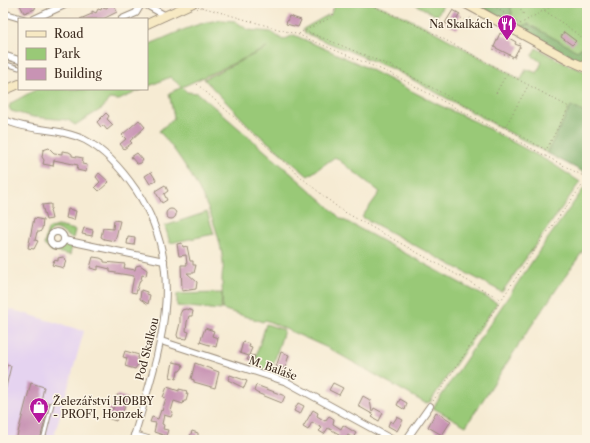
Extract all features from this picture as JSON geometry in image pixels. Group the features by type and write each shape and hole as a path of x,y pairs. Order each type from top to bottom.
{"street":[{"path":"36,18 69,3"},
{"path":"124,18 136,13 142,3 166,16"},
{"path":"464,3 571,61 587,68"},
{"path":"148,24 191,4"},
{"path":"3,12 20,18"},
{"path":"3,55 18,60"},
{"path":"3,91 18,84"},
{"name":"Pod Skalkou","path":"3,119 20,125 75,136 92,144 106,155 132,184 145,205 156,230 164,261 167,300 161,341 133,437"},
{"path":"64,240 164,261"},
{"name":"M. Baláše","path":"161,341 287,382 393,440"},
{"path":"406,440 430,406"},
{"path":"133,437 151,440"}],"lane":[{"path":"3,63 18,68"},
{"path":"43,440 52,404"}],"path":[{"path":"299,35 332,17 338,3"},
{"path":"306,30 310,33 396,68 546,150 569,107 425,29 366,3"},
{"path":"490,3 520,24 557,3"},
{"path":"516,3 527,19"},
{"path":"543,3 544,10 587,41"},
{"path":"191,4 299,35 392,74 587,178 542,238 430,406"},
{"path":"461,18 468,22 473,13"},
{"path":"493,48 514,58 521,46 515,38"},
{"path":"496,93 506,74"},
{"path":"197,84 341,210 502,300"},
{"path":"505,128 528,86"}],"shaded area":[{"path":"10,309 84,331 53,440 3,440 3,334"}],"green space":[{"path":"335,3 372,3 392,11 426,27 521,80 526,69 537,73 542,62 532,56 536,48 568,65 587,72 587,114 571,106 547,153 395,70 305,33 303,29 328,15 330,16"},
{"path":"413,3 439,3 443,5 437,16"},
{"path":"471,3 510,3 512,13 508,21"},
{"path":"510,3 587,3 587,43 577,51 528,24 519,27 508,21 512,13"},
{"path":"221,20 235,21 248,30 271,32 283,40 294,35 359,64 439,105 476,122 553,164 580,182 502,292 362,217 380,192 335,157 308,176 251,128 204,79 267,48 182,87 170,77 148,87 148,45 202,23"},
{"path":"528,24 577,51 587,43 587,68 514,30"},
{"path":"182,87 187,92 198,93 325,203 340,218 497,303 430,402 425,403 330,349 270,322 265,320 263,322 222,309 223,265 216,228 201,193 181,160 159,131 174,118 169,93"},
{"path":"35,90 141,90 119,100 109,99 103,108 75,125 68,120 33,117 11,111 9,107 11,103"},
{"path":"571,106 587,114 587,174 547,153"},
{"path":"587,184 587,245 527,332 466,426 433,408 544,244"},
{"path":"207,212 214,234 170,243 165,226"},
{"path":"57,226 75,230 73,238 60,230 54,229 48,235 48,244 55,249 67,245 72,246 70,255 52,251 44,245 48,229"},
{"path":"222,293 221,310 177,306 177,294"},
{"path":"266,324 284,330 271,372 253,366"}],"building":[{"path":"19,3 36,3 35,9 24,13"},
{"path":"113,3 117,12 105,18 82,18 92,14 92,11 96,13 98,9 101,10 102,7 107,8 108,4"},
{"path":"453,10 460,14 455,22 459,25 457,29 445,23"},
{"path":"289,16 301,20 298,27 286,24"},
{"path":"564,32 576,41 572,45 561,37"},
{"path":"500,33 520,46 514,57 494,47"},
{"path":"106,113 109,116 107,119 113,125 107,130 103,125 101,127 97,122"},
{"path":"139,120 145,127 130,141 132,143 124,149 120,144 126,139 122,135"},
{"path":"49,148 54,153 62,154 62,151 69,152 72,156 83,158 82,164 87,165 86,172 77,170 78,165 54,160 53,166 43,164 43,150"},
{"path":"137,153 143,160 141,163 137,164 131,157"},
{"path":"151,172 156,180 150,184 145,176"},
{"path":"99,173 109,182 99,191 95,187 100,182 96,177"},
{"path":"165,185 168,191 164,194 167,200 162,203 155,191"},
{"path":"51,204 50,210 52,219 46,220 42,205"},
{"path":"68,209 76,211 74,220 66,218"},
{"path":"169,209 173,209 175,210 175,218 169,219 166,216 166,212"},
{"path":"34,218 43,220 42,229 40,232 37,232 35,240 38,241 34,249 28,248"},
{"path":"114,220 120,221 115,241 104,239 101,237 103,228 113,229"},
{"path":"84,228 93,230 92,236 82,234"},
{"path":"128,237 135,238 134,245 127,244"},
{"path":"182,243 183,247 187,246 190,261 193,261 193,265 196,265 194,273 187,273 197,282 196,289 182,291 181,265 187,265 186,255 179,256 177,244"},
{"path":"63,257 66,259 64,268 52,265 54,260 58,261 58,258"},
{"path":"93,257 100,258 104,260 104,262 125,264 124,268 135,270 136,266 140,265 147,270 146,276 142,275 136,293 131,292 134,276 110,272 110,269 98,266 98,270 90,268"},
{"path":"141,290 150,295 148,304 140,299"},
{"path":"186,309 193,311 192,316 189,316 187,322 186,331 189,332 187,339 178,338 177,335 180,323 180,314 182,310"},
{"path":"205,328 214,331 212,336 218,338 216,347 200,342"},
{"path":"243,342 250,344 249,347 252,348 249,355 255,356 253,361 247,360 249,356 240,353"},
{"path":"125,351 139,355 137,360 139,363 135,369 125,366 127,358 123,357"},
{"path":"281,352 289,355 285,368 276,367"},
{"path":"173,362 182,364 183,367 180,371 178,371 176,379 170,377"},
{"path":"195,363 219,372 215,388 194,382 194,380 191,379"},
{"path":"3,364 11,366 5,391 3,391"},
{"path":"230,375 247,381 244,388 228,380"},
{"path":"31,383 44,387 41,401 49,403 40,440 16,440"},
{"path":"333,383 343,388 339,395 329,390"},
{"path":"256,385 285,396 282,403 254,391"},
{"path":"167,387 179,391 179,389 187,391 186,394 188,394 186,401 184,401 183,404 174,401 171,417 164,415 162,424 164,425 163,429 168,430 166,436 154,432 156,423 150,422 152,417 158,419 161,410 162,411 166,398 163,397"},
{"path":"117,395 127,398 122,416 118,415 116,421 107,418 107,414 109,408 113,409"},
{"path":"363,396 370,400 372,412 374,408 383,413 379,421 372,417 374,415 358,406"},
{"path":"400,399 407,403 405,410 397,405"},
{"path":"298,403 304,406 300,414 294,411"},
{"path":"313,410 318,413 317,416 325,421 329,416 334,419 333,424 341,429 343,425 356,433 353,438 348,435 345,440 335,440 339,434 328,428 324,434 319,431 322,428 312,422 308,430 303,427"},
{"path":"436,412 451,421 442,435 428,427"},
{"path":"397,417 403,420 397,431 388,426 390,421 393,423"},
{"path":"192,431 198,433 198,440 189,439"}],"place":[{"name":"Na Skalkách","path":"507,41"},
{"name":"Železářství HOBBY - PROFI, Honzek","path":"39,424"}]}
